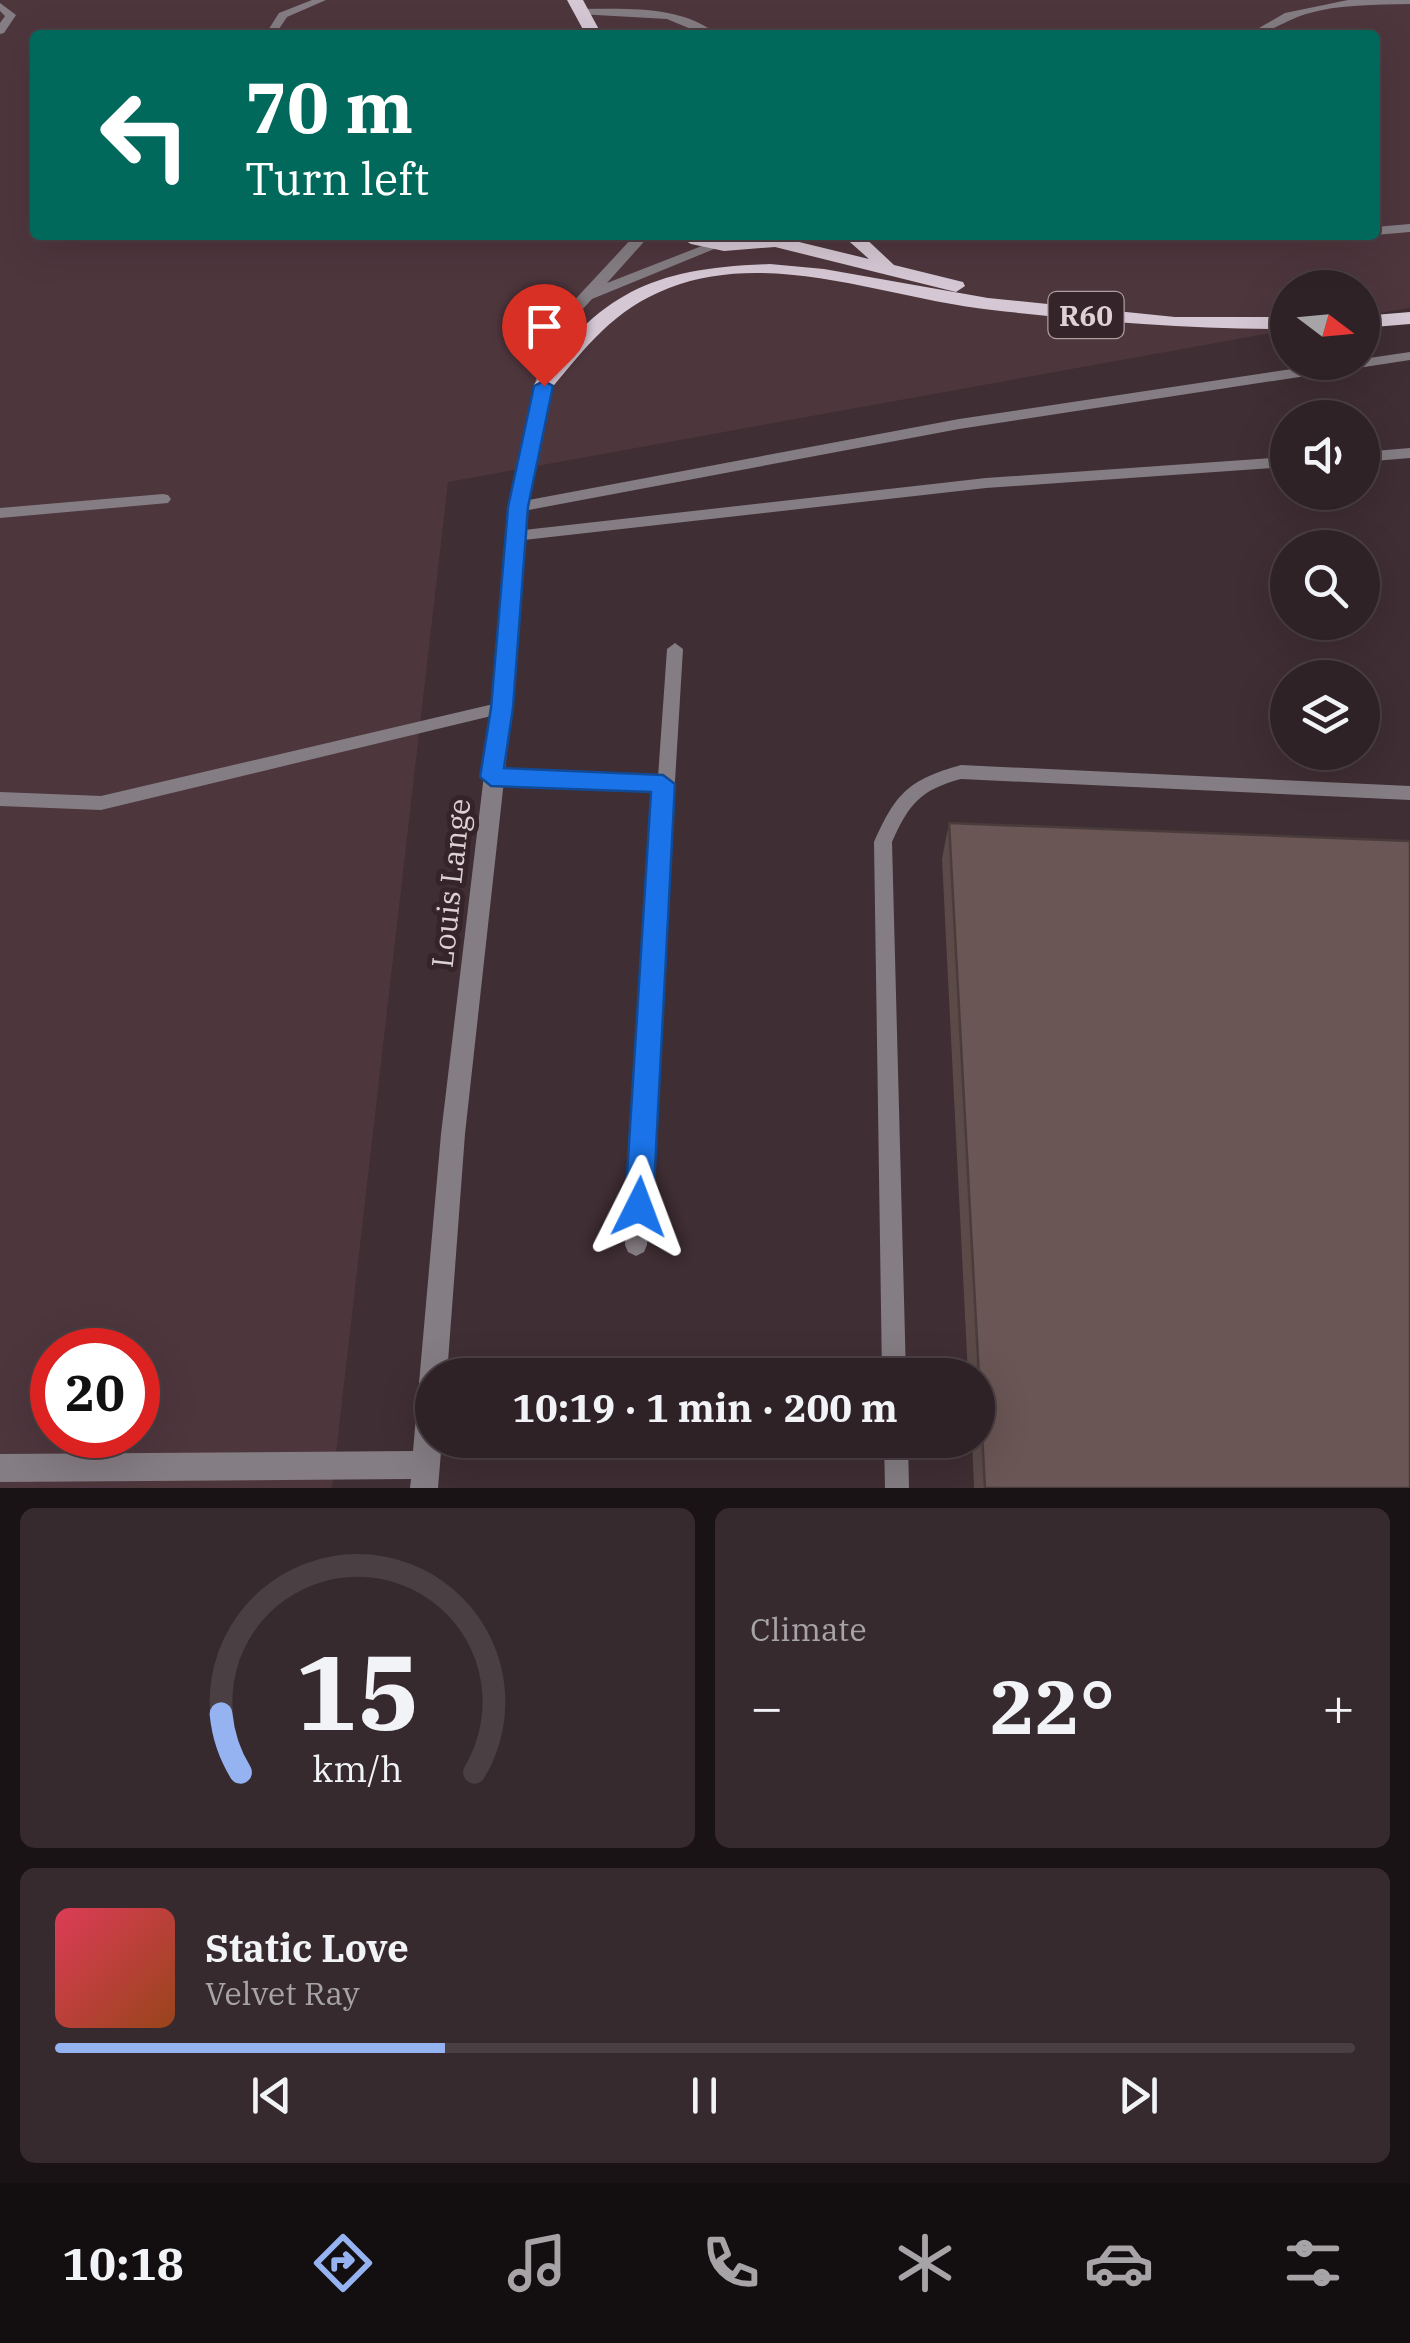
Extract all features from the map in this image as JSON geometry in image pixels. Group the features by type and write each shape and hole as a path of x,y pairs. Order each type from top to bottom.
{"main road":[{"path":"578,6 591,30"},
{"name":"R60","path":"702,240 717,245 766,240"},
{"name":"R60","path":"792,240 1041,309 1175,323 1270,324"},
{"name":"R60","path":"857,240 890,267"},
{"path":"544,386 612,308 645,290 690,276 746,267 831,276 961,302 1041,309"},
{"path":"1380,320 1410,318"}],"street":[{"name":"Louis Lange","path":"424,1476 453,1134 491,777 502,708 518,507 550,351 563,321 638,240"},
{"path":"582,297 717,245"},
{"path":"0,1468 424,1476"}],"lane":[{"path":"273,30 283,14 320,0"},
{"path":"1260,30 1302,8 1410,1"},
{"path":"0,6 10,16 0,31"},
{"path":"578,6 674,16 706,30"},
{"path":"1380,230 1410,228"},
{"path":"518,507 958,424 1410,356"},
{"path":"1380,456 1410,454"},
{"path":"516,536 986,483 1270,463"},
{"path":"0,513 162,500"},
{"path":"636,1245 674,649"},
{"path":"0,799 101,803 502,708"},
{"path":"894,1358 883,842 900,804 923,782 961,772 1410,793"},
{"path":"491,777 663,784"},
{"path":"896,1458 897,1488"}],"shaded area":[{"path":"0,0 1410,0 1410,308 1380,313 1380,270 1270,270 1270,333 448,482 332,1488 0,1488"}],"building":[{"path":"949,823 1410,841 1410,1488 985,1488 983,1458 995,1458 995,1358 978,1358"}],"route":[{"path":"544,386 518,507 502,708 491,777 663,784 639,1207"}]}
